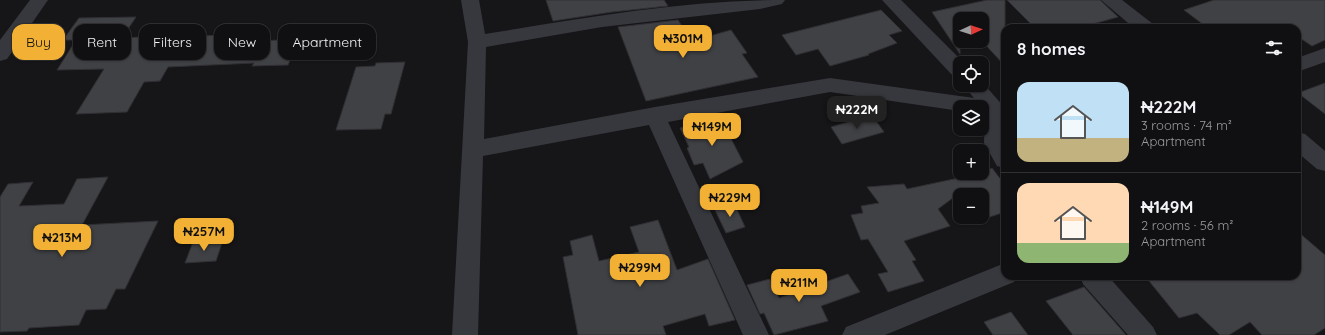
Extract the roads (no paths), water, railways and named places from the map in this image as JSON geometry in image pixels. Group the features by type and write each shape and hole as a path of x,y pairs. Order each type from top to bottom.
{"street":[{"path":"0,54 39,0"},
{"path":"465,335 474,149 477,42 470,0"},
{"path":"477,42 602,21 776,0"},
{"path":"891,0 953,63"},
{"path":"1110,0 1141,24"},
{"path":"1301,63 1325,54"},
{"path":"474,149 655,115 830,85 995,109"},
{"path":"980,92 995,109 1001,142"},
{"path":"655,115 756,335"},
{"path":"1301,143 1325,162"},
{"path":"863,334 1001,276"},
{"path":"1096,280 1144,335"}]}
